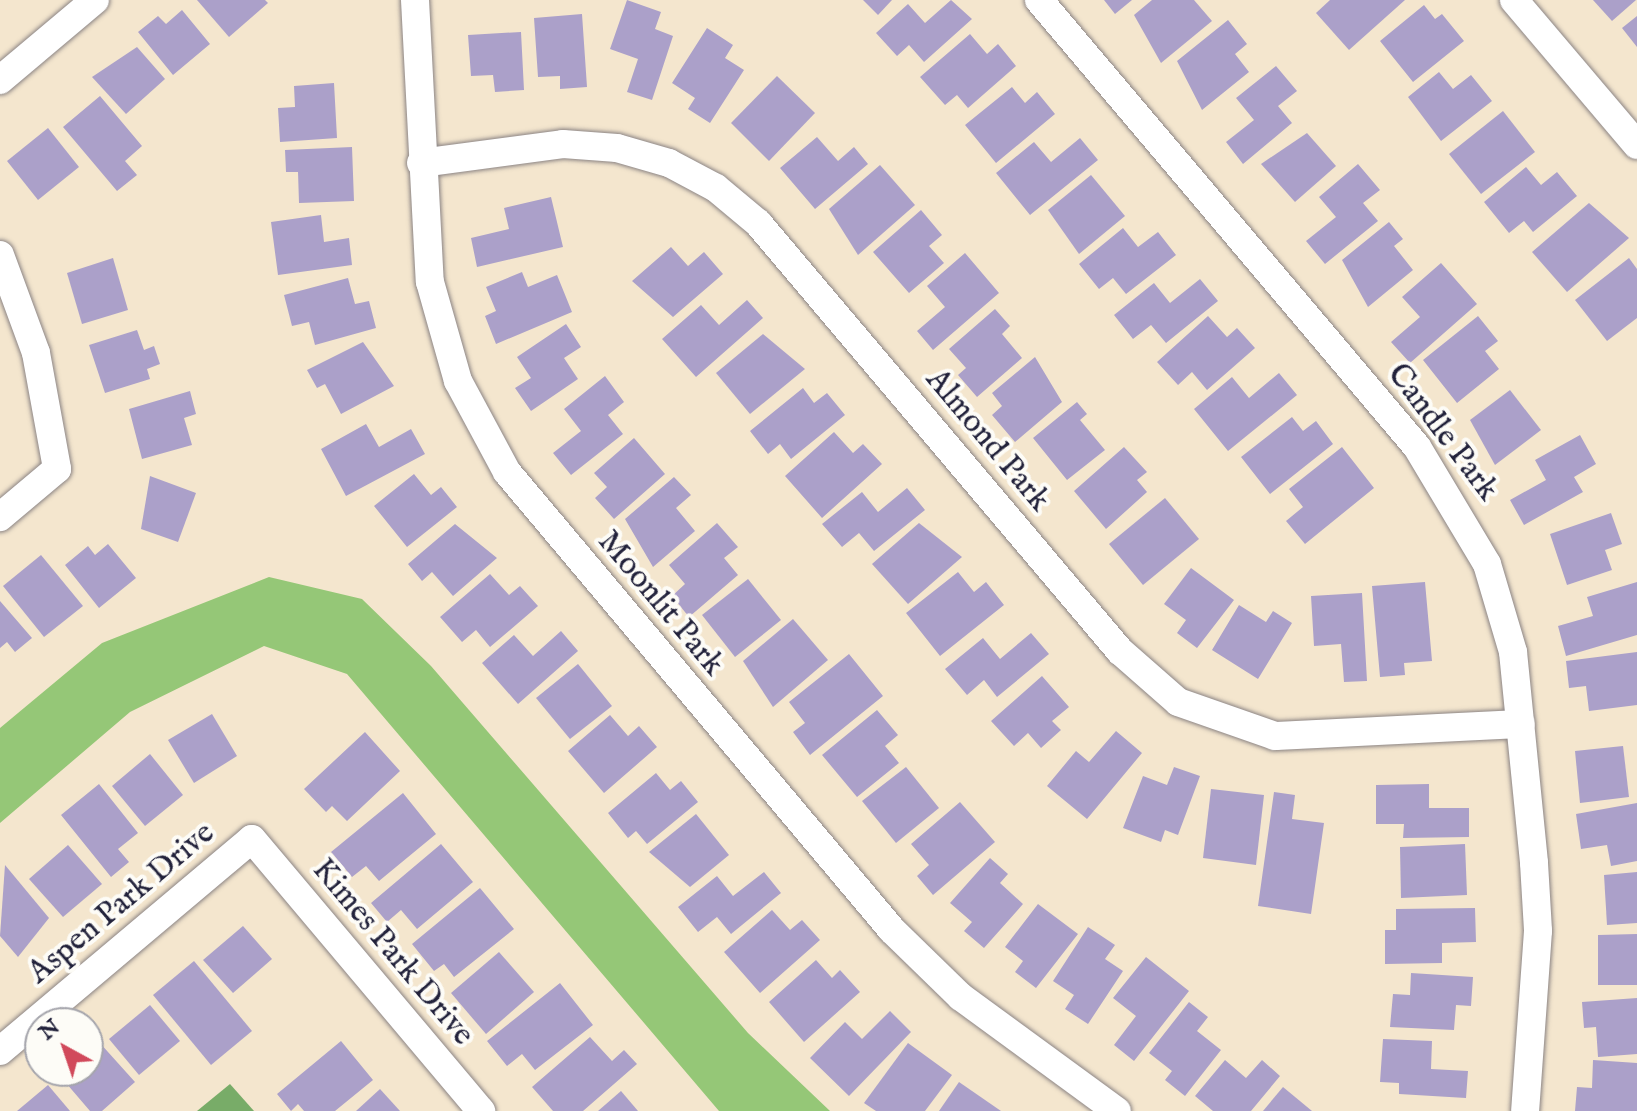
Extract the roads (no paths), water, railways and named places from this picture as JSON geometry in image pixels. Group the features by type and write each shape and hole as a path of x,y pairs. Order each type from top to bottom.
{"street":[{"path":"0,80 95,0"},
{"name":"Moonlit Park","path":"415,0 421,163 441,333 507,472 892,930 961,997 1117,1111"},
{"name":"Candle Park","path":"1039,0 1445,483 1503,607 1521,724 1538,931 1525,1111"},
{"path":"1514,0 1637,145"},
{"name":"Almond Park","path":"421,163 563,144 617,148 669,163 716,188 758,223 1120,651 1178,702 1275,736 1521,724"},
{"path":"0,255 36,353 57,469 0,517"},
{"name":"Aspen Park Drive","path":"0,1051 252,839"},
{"name":"Kimes Park Drive","path":"252,839 481,1111"}]}
